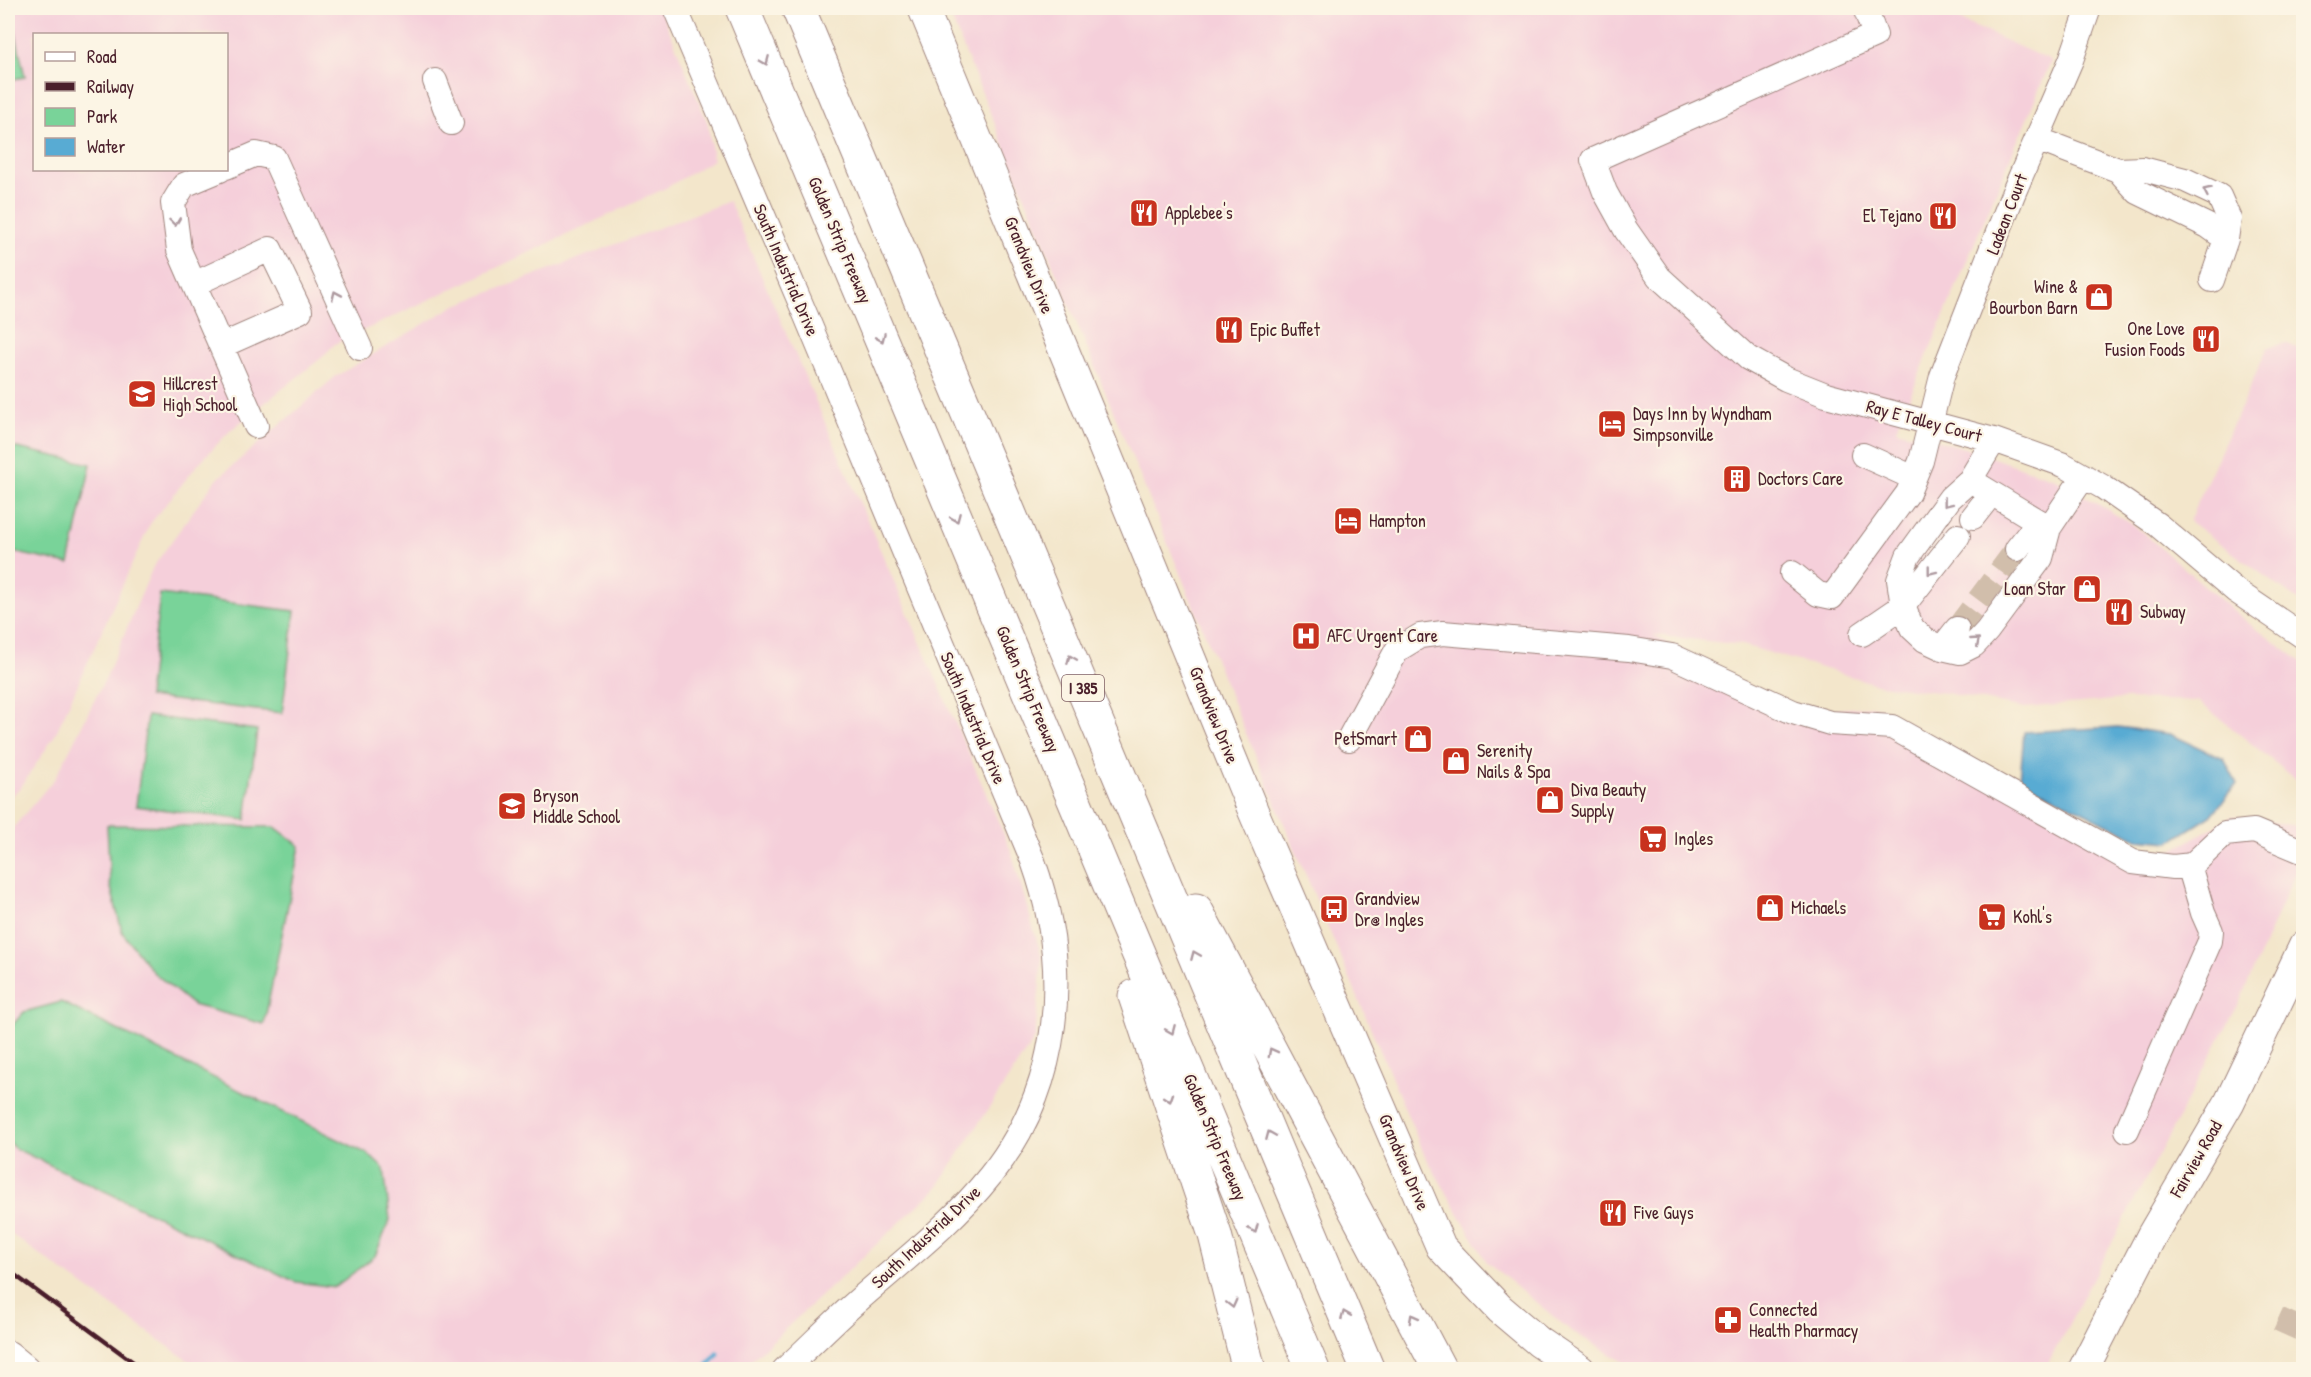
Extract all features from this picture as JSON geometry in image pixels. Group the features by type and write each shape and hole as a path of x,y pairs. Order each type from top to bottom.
{"highway":[{"name":"Golden Strip Freeway","path":"742,8 1313,1370"},
{"name":"I 385","path":"798,8 1368,1370"},
{"path":"1100,729 1440,1370"},
{"path":"1051,744 1215,1235 1249,1370"}],"main road":[{"name":"Grandview Drive","path":"923,8 1250,802 1441,1247 1500,1309 1539,1342 1580,1370"},
{"name":"Fairview Road","path":"2083,1370 2152,1234 2229,1103 2304,946"},
{"path":"8,1356 25,1370"}],"street":[{"name":"South Industrial Drive","path":"675,8 810,325 1033,861 1043,889 1055,947 1056,1004 1048,1058 1023,1124 1007,1152 990,1176 958,1212 784,1370"},
{"name":"Ray E Talley Court","path":"1865,8 1875,34 1593,160 1605,192 1626,230 1659,277 1739,351 1786,379 1826,395 1994,440 2055,462 2103,487 2158,525 2235,591 2304,637"},
{"name":"Ladean Court","path":"1792,573 1818,594 1832,597 1908,493 1921,461 1942,376 2071,60 2089,8"},
{"path":"435,81 451,123"},
{"path":"2037,139 2118,170 2143,169 2185,180 2219,196 2229,219 2226,239 2212,280"},
{"path":"228,165 256,154 274,158 360,348"},
{"path":"218,171 184,185 172,203 179,250 256,426"},
{"path":"277,261 313,243"},
{"path":"194,284 270,249 300,311 221,346"},
{"path":"1994,440 1970,480 1950,498 1908,556 1899,580 1903,606 1911,628 1924,640 1942,648 1960,652 1974,645 2041,558 2044,524"},
{"path":"1863,455 1914,478"},
{"path":"2018,549 2044,524 2084,477"},
{"path":"1970,480 2044,524"},
{"path":"1973,517 1991,494"},
{"path":"1862,634 1903,606 1958,536"},
{"path":"1942,648 1957,629"},
{"path":"1349,740 1397,650 1420,636 1443,633 1629,650 1672,656 1793,712 1830,723 1892,727 2133,862 2173,867 2192,865 2225,834 2254,831 2304,852"},
{"path":"2127,1130 2210,941 2211,931 2189,865"}],"shaded area":[{"name":"Hillcrest High School","path":"8,8 660,8 708,124 713,160 666,188 335,344 320,359 232,429 199,463 150,524 55,735 21,787 8,799"},
{"path":"947,8 1942,8 1944,13 2051,61 1896,430 1955,445 2055,479 2135,526 2247,622 2303,663 2303,785 2198,701 2125,699 2025,708 1946,693 1880,685 1743,645 1653,635 1795,713 1875,706 2132,849 2171,851 2233,816 2303,827 2303,854 2240,1001 2045,1369 1635,1369 1570,1330 1487,1262 1424,1154 1245,731"},
{"name":"Bryson Middle School","path":"729,201 1011,851 1042,958 1035,1038 936,1189 741,1370 200,1369 8,1232 8,834 56,777 106,677 153,567 215,481 335,377 454,306"},
{"path":"2286,343 2303,351 2303,604 2189,521 2268,347"}],"green space":[{"path":"8,8 10,8 25,77 8,80"},
{"path":"8,446 91,464 69,564 8,551"},
{"path":"160,594 295,611 282,713 148,697"},
{"path":"147,716 257,730 246,820 136,806"},
{"path":"107,825 275,827 300,846 264,1024 193,1005 153,972 122,932 110,884"},
{"path":"61,1002 368,1154 384,1169 390,1220 375,1256 335,1287 296,1282 14,1148 8,1141 8,1030 24,1012"}],"water":[{"path":"2118,727 2170,734 2224,759 2237,784 2211,816 2170,842 2137,839 2020,780 2024,732"}],"waterway":[{"path":"704,1370 718,1354"}],"tunnel":[{"path":"1957,629 2017,549"},
{"path":"2278,1319 2300,1329"}],"railway":[{"path":"8,1270 144,1370"}],"place":[{"name":"Applebee's","path":"1144,213"},
{"name":"El Tejano","path":"1943,216"},
{"name":"Wine & Bourbon Barn","path":"2099,297"},
{"name":"Epic Buffet","path":"1229,330"},
{"name":"One Love Fusion Foods","path":"2206,339"},
{"name":"Hillcrest High School","path":"142,394"},
{"name":"Days Inn by Wyndham Simpsonville","path":"1612,424"},
{"name":"Doctors Care","path":"1737,479"},
{"name":"Hampton","path":"1348,521"},
{"name":"Loan Star","path":"2087,589"},
{"name":"Subway","path":"2119,612"},
{"name":"AFC Urgent Care","path":"1306,636"},
{"name":"PetSmart","path":"1418,739"},
{"name":"Serenity Nails & Spa","path":"1456,761"},
{"name":"Diva Beauty Supply","path":"1550,800"},
{"name":"Bryson Middle School","path":"512,806"},
{"name":"Ingles","path":"1653,839"},
{"name":"Michaels","path":"1770,908"},
{"name":"Grandview Dr@ Ingles","path":"1334,909"},
{"name":"Kohl's","path":"1992,917"},
{"name":"Five Guys","path":"1613,1213"},
{"name":"Connected Health Pharmacy","path":"1728,1320"}]}
